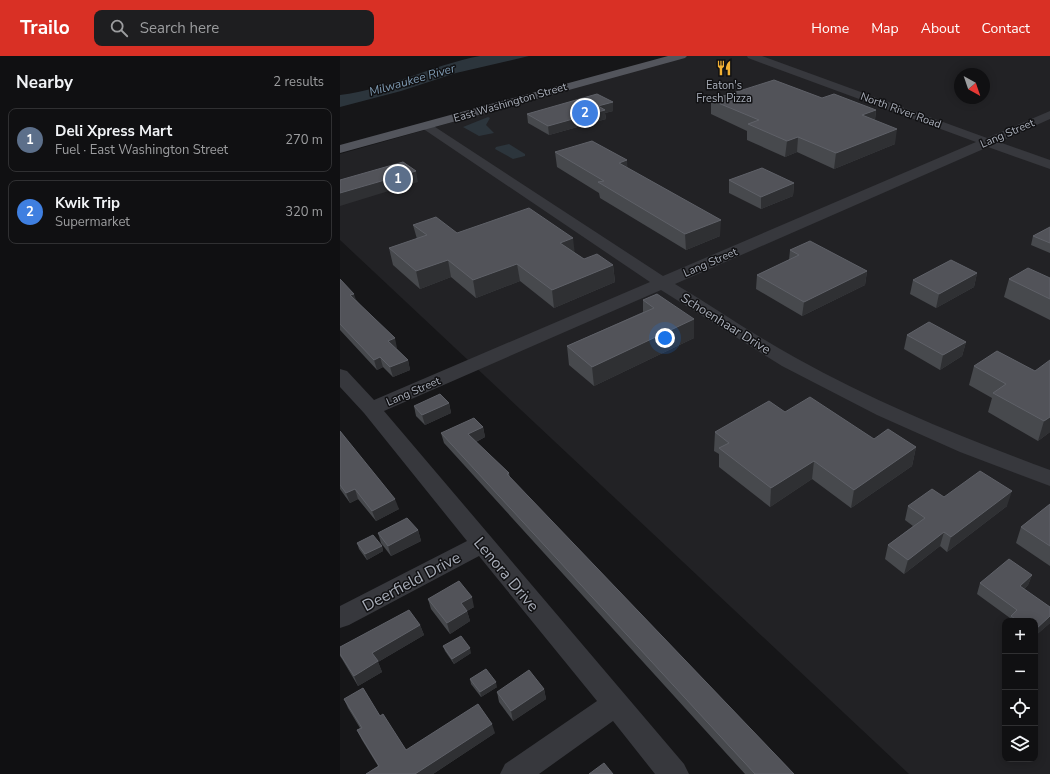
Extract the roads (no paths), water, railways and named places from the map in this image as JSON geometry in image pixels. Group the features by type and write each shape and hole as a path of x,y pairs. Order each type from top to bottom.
{"main road":[{"name":"East Washington Street","path":"340,143 658,56"},
{"name":"East Washington Street","path":"340,149 681,56"}],"street":[{"name":"North River Road","path":"752,56 1050,165"},
{"name":"Lang Street","path":"371,409 1050,115"},
{"name":"Schoenhaar Drive","path":"425,126 662,283 789,362 884,411 967,447 1050,478"},
{"name":"Lenora Drive","path":"340,375 371,409 674,774"},
{"name":"Deerfield Drive","path":"340,618 482,544"},
{"path":"515,774 615,704"}],"water":[{"name":"Milwaukee River","path":"480,56 529,56 456,73 401,91 340,107 340,95 376,88 445,65"},
{"path":"488,117 490,118 486,125 494,133 479,136 463,127"},
{"path":"509,144 525,154 525,156 513,159 495,149 496,147"}],"place":[{"name":"Eaton's Fresh Pizza","path":"724,68"},
{"name":"Kwik Trip","path":"585,113"},
{"name":"Deli Xpress Mart","path":"398,179"}]}
